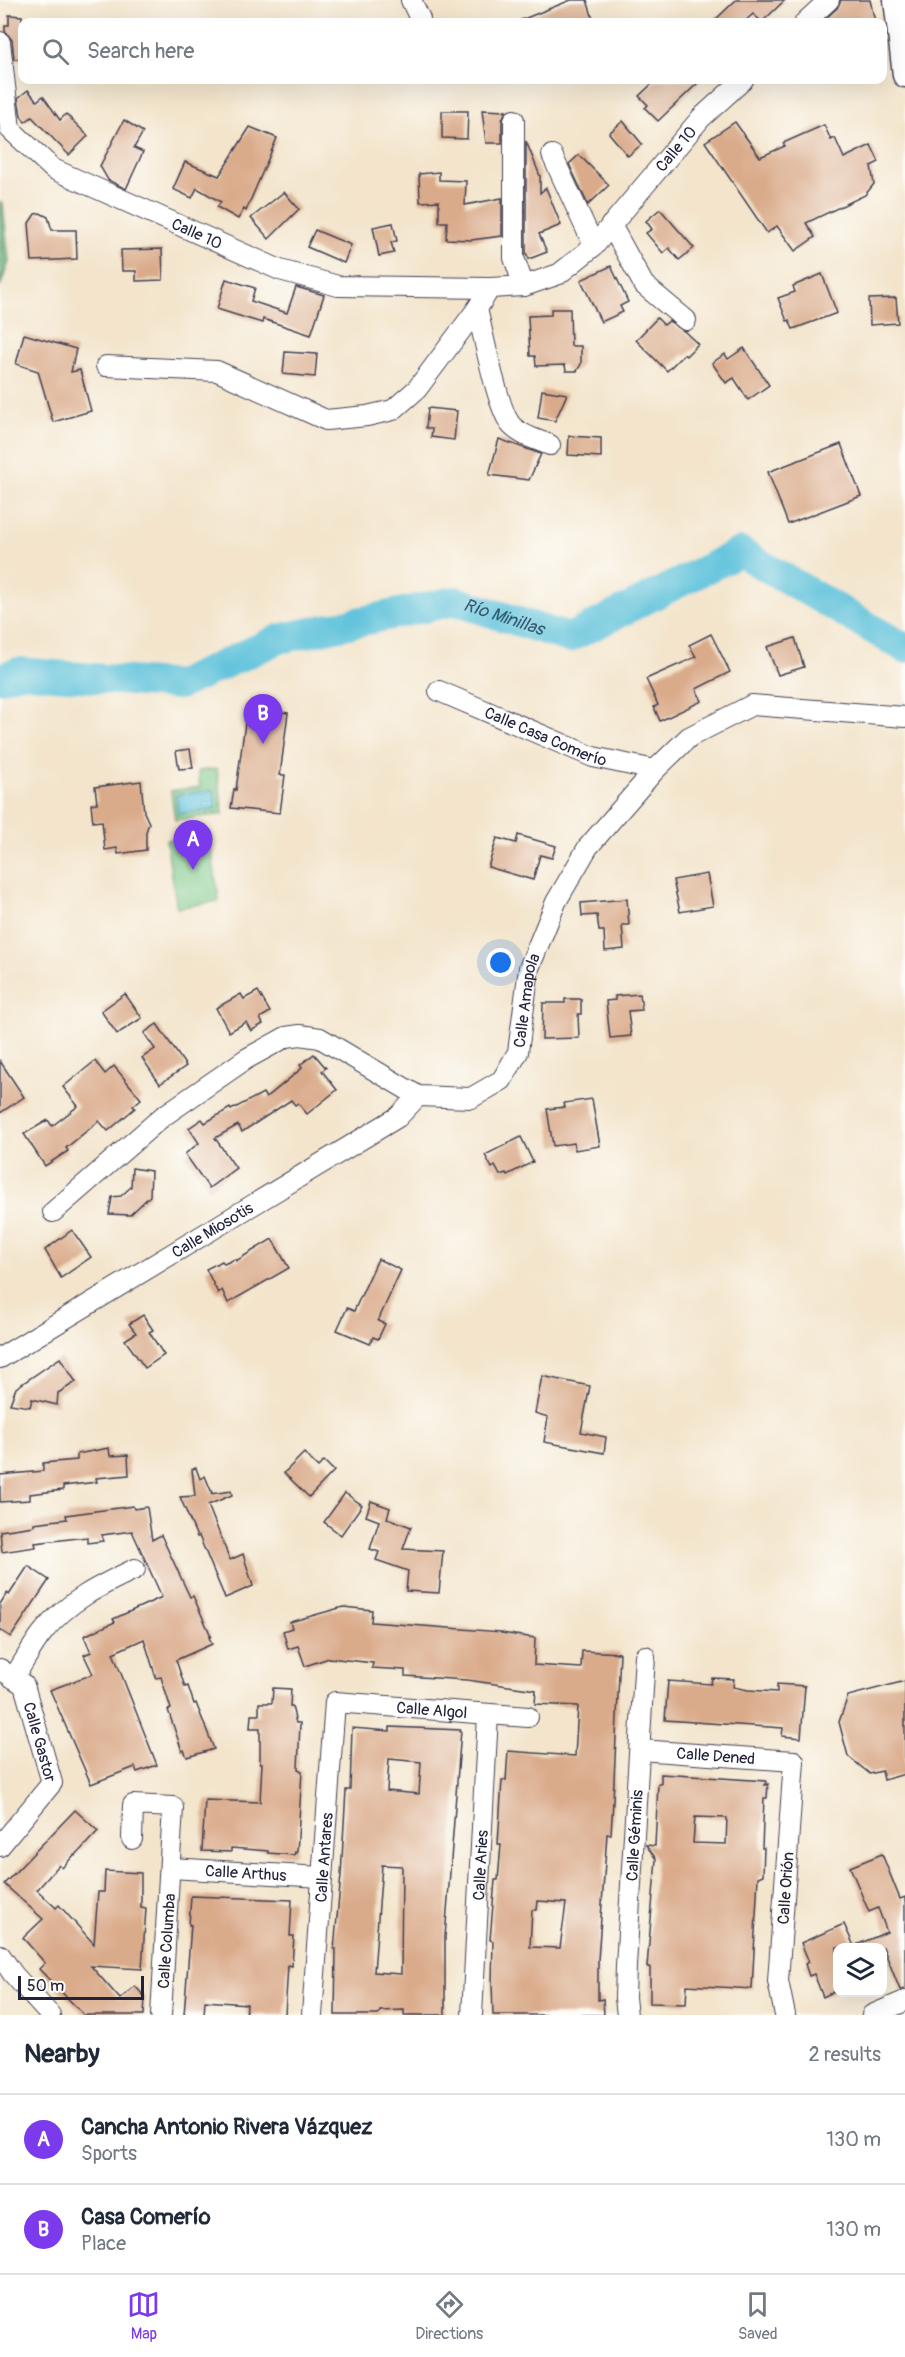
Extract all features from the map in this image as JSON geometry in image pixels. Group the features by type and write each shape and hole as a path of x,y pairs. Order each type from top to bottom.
{"street":[{"path":"411,0 420,18"},
{"path":"809,18 829,0"},
{"path":"896,0 905,75"},
{"name":"Calle 10","path":"0,42 10,129 53,168 280,270 338,286 490,288 524,286 559,274 594,246 702,118 739,84"},
{"path":"514,120 514,258 524,286"},
{"path":"552,155 594,246"},
{"path":"611,225 644,285 686,320"},
{"path":"106,366 217,371 326,420 367,416 393,410 417,389 490,288"},
{"path":"477,309 502,407 511,426 524,435 550,445"},
{"name":"Calle Casa Comerío","path":"439,691 592,757 655,770"},
{"name":"Calle Amapola","path":"53,1212 162,1117 246,1059 286,1037 300,1035 320,1038 418,1096 471,1098 502,1080 518,1052 529,968 556,902 588,847 655,770 689,737 752,705 905,717"},
{"name":"Calle Miosotis","path":"0,1358 398,1118 418,1096"},
{"path":"7,1673 66,1609 87,1592 135,1569"},
{"name":"Calle Géminis","path":"627,2015 626,1966 645,1656"},
{"name":"Calle Gastor","path":"0,1846 52,1783 24,1685 7,1673"},
{"name":"Calle Algol","path":"335,1702 528,1717"},
{"name":"Calle Antares","path":"312,2015 335,1702"},
{"name":"Calle Aries","path":"472,2015 488,1715"},
{"name":"Calle Dened","path":"640,1750 794,1761"},
{"name":"Calle Orión","path":"785,2015 778,1981 794,1761"},
{"name":"Calle Columba","path":"132,1839 133,1805 173,1807 161,2015"},
{"name":"Calle Arthus","path":"171,1868 321,1877"},
{"path":"0,1954 13,1974 51,2015"},
{"path":"872,2015 905,2001"}],"green space":[{"path":"0,202 3,204 9,262 0,287"},
{"path":"217,769 223,814 175,820 171,791 200,787 198,771"},
{"path":"209,833 219,901 177,908 166,840"}],"water":[{"path":"214,790 216,809 178,814 176,795"}],"building":[{"path":"571,0 587,0 593,18 526,18"},
{"path":"736,0 785,0 766,18 758,18 753,14 748,18 717,18"},
{"path":"841,0 870,0 874,18 826,18 837,8"},
{"path":"9,15 22,16 18,18 18,59 14,59 12,40 5,31 5,25 9,25"},
{"path":"652,84 697,84 658,121 645,108 648,105 639,96"},
{"path":"28,90 37,101 43,96 60,120 66,114 88,136 69,155 32,117 25,122 21,116 18,98"},
{"path":"482,110 506,111 502,120 502,143 486,143"},
{"path":"442,111 468,111 467,139 442,138"},
{"path":"124,120 143,132 134,148 143,152 126,189 108,180 100,166"},
{"path":"623,121 642,144 628,156 609,133"},
{"path":"735,122 760,157 785,146 783,143 824,125 831,140 835,138 844,158 871,145 879,162 871,166 874,184 865,195 806,223 815,237 795,251 777,226 767,233 705,142"},
{"path":"250,127 277,138 246,211 244,209 238,219 217,207 221,202 197,188 192,198 173,189 185,162 219,176"},
{"path":"526,141 540,176 540,193 546,188 561,225 539,234 547,252 529,259 526,253"},
{"path":"579,155 609,185 588,205 569,164"},
{"path":"439,172 439,180 466,181 465,205 502,198 502,236 471,240 446,239 447,222 439,222 439,201 420,202 419,174"},
{"path":"284,192 299,209 269,239 251,218"},
{"path":"660,209 694,248 679,260 669,248 663,253 646,233 652,229 646,221"},
{"path":"40,213 48,217 52,230 76,230 77,259 32,261 29,223 35,214"},
{"path":"393,223 397,241 391,242 394,253 379,256 373,227"},
{"path":"315,230 351,245 344,263 307,247"},
{"path":"162,249 163,280 136,281 136,271 122,271 121,250"},
{"path":"611,266 628,302 620,306 623,312 601,322 581,280"},
{"path":"822,274 837,313 793,329 789,320 787,321 778,298 795,292 793,286"},
{"path":"226,279 255,288 251,301 287,313 296,287 324,295 311,335 263,319 262,323 217,309"},
{"path":"896,298 898,323 870,325 869,299"},
{"path":"551,309 570,309 571,346 581,346 581,364 577,371 566,371 565,365 536,366 535,356 530,356 528,316 551,315"},
{"path":"657,318 664,325 669,321 698,344 667,371 636,340"},
{"path":"24,334 76,349 71,372 80,370 91,411 53,422 38,371 16,364"},
{"path":"744,348 769,385 748,400 734,378 726,383 712,363 725,354 728,359"},
{"path":"285,352 317,354 315,377 283,374"},
{"path":"542,390 567,394 555,421 538,418"},
{"path":"428,408 457,411 454,440 431,437 432,429 426,428"},
{"path":"569,436 601,438 601,457 568,455"},
{"path":"499,439 541,454 529,480 489,475"},
{"path":"841,444 861,496 788,524 768,472"},
{"path":"711,634 730,672 696,689 702,701 660,721 654,707 658,705 646,679 696,657 689,645"},
{"path":"795,638 804,667 778,675 767,647"},
{"path":"247,708 288,713 280,775 285,775 280,813 231,808 234,789 236,790"},
{"path":"190,749 193,768 179,769 176,751"},
{"path":"141,781 144,812 149,823 146,832 146,850 118,854 117,848 105,850 102,821 93,822 91,804 97,803 95,787"},
{"path":"518,835 556,846 552,858 540,855 533,880 488,867 497,838 516,843"},
{"path":"707,874 713,906 680,912 673,880"},
{"path":"627,899 629,925 622,925 624,949 605,951 604,931 599,931 597,915 582,916 581,903"},
{"path":"258,991 270,1012 260,1018 263,1024 251,1031 246,1022 229,1032 216,1008 241,994 244,999"},
{"path":"125,994 142,1018 117,1034 101,1011"},
{"path":"640,994 642,1010 628,1011 631,1036 610,1038 606,1001 615,1000 615,996"},
{"path":"565,999 581,999 581,1014 578,1014 579,1038 542,1039 543,1003 565,1003"},
{"path":"157,1024 186,1066 160,1084 142,1058 155,1049 144,1033"},
{"path":"314,1054 326,1068 322,1071 337,1090 307,1114 298,1103 295,1105 291,1100 242,1132 238,1125 215,1138 236,1168 209,1188 185,1154 199,1143 189,1128 202,1119 205,1123 230,1108 231,1110 263,1093 266,1098 302,1068 300,1065"},
{"path":"0,1061 24,1097 0,1113"},
{"path":"95,1061 105,1074 114,1066 141,1099 133,1106 135,1108 108,1131 99,1121 66,1148 68,1151 45,1166 24,1134 48,1120 52,1126 78,1106 63,1087"},
{"path":"592,1099 600,1146 575,1150 574,1143 553,1146 547,1109 565,1107 564,1103"},
{"path":"521,1137 533,1162 507,1175 506,1173 500,1175 495,1166 492,1168 485,1155"},
{"path":"132,1168 151,1171 150,1196 130,1215 109,1214 112,1197 121,1196 131,1187"},
{"path":"72,1230 91,1257 61,1278 45,1250"},
{"path":"272,1239 289,1268 228,1303 222,1290 218,1293 206,1269 222,1261 224,1264 235,1259 236,1261"},
{"path":"378,1259 401,1270 378,1321 385,1324 378,1339 373,1337 370,1344 337,1330 347,1308 354,1311"},
{"path":"143,1315 153,1330 149,1332 164,1355 145,1368 125,1340 136,1333 129,1324"},
{"path":"60,1358 76,1382 58,1393 57,1405 32,1399 30,1407 10,1404 16,1388"},
{"path":"542,1376 590,1386 581,1432 606,1437 604,1453 544,1442 548,1417 535,1413"},
{"path":"109,1448 110,1456 128,1455 129,1475 96,1478 97,1482 63,1486 63,1490 30,1494 30,1500 0,1502 0,1475 43,1471 43,1463 77,1460 77,1454"},
{"path":"304,1453 318,1467 324,1461 334,1471 309,1497 284,1473"},
{"path":"196,1468 200,1479 205,1476 212,1493 210,1494 231,1491 232,1495 208,1505 230,1560 243,1554 253,1586 225,1598 180,1497 195,1496 192,1469"},
{"path":"345,1493 362,1505 341,1535 324,1522"},
{"path":"371,1501 390,1508 387,1518 411,1527 403,1549 443,1551 439,1593 406,1591 408,1571 376,1560 379,1552 370,1549 379,1521 366,1516"},
{"path":"133,1506 134,1509 147,1507 152,1540 161,1535 211,1636 209,1637 212,1644 176,1660 185,1687 188,1686 194,1704 196,1703 214,1749 187,1757 184,1750 182,1751 168,1710 171,1709 161,1677 156,1678 144,1639 113,1653 157,1765 137,1772 135,1767 91,1784 50,1690 93,1674 84,1655 91,1652 84,1636 115,1622 113,1619 162,1597 132,1531 102,1535 103,1541 87,1543 87,1537 35,1543 36,1547 2,1552 0,1531 34,1526 34,1523 67,1519 66,1515"},
{"path":"28,1566 49,1580 11,1637 0,1630 0,1604 7,1593 9,1595"},
{"path":"343,1607 372,1610 371,1622 502,1632 535,1638 534,1665 581,1668 582,1651 620,1653 611,1834 607,1834 598,1960 598,2000 603,1999 604,2015 493,2015 493,1941 490,1940 495,1880 498,1880 501,1844 498,1844 502,1780 506,1780 508,1751 575,1756 578,1706 535,1704 536,1690 467,1680 405,1676 405,1670 372,1668 373,1663 329,1658 305,1666 298,1646 288,1649 283,1631 292,1628 290,1622","holes":["538,1901 566,1903 560,1948 530,1947 532,1910 537,1910"]},
{"path":"712,1678 734,1679 733,1687 748,1690 777,1692 777,1684 805,1686 801,1738 782,1736 783,1728 665,1720 668,1681 711,1684"},
{"path":"905,1681 905,1774 884,1780 882,1771 870,1774 848,1756 839,1722 848,1696"},
{"path":"273,1688 291,1689 290,1706 292,1706 296,1723 300,1723 298,1769 302,1771 297,1853 295,1852 294,1855 231,1848 231,1852 202,1851 205,1800 260,1802 262,1763 260,1763 260,1728 250,1728 251,1715 259,1715 259,1703 272,1703"},
{"path":"390,1727 461,1730 445,1937 445,2015 404,2015 404,2010 380,2011 378,2015 335,2015 336,1949 334,1949 346,1790 350,1790 352,1728 390,1731","holes":["389,1759 421,1762 419,1794 387,1791","382,1865 402,1866 401,1974 374,1972"]},
{"path":"661,1774 766,1781 765,1785 768,1784 767,1798 764,1798 763,1875 758,1877 752,1989 687,1985 686,2004 650,2003 650,1967 647,1967 656,1859 646,1845 655,1846 658,1784 661,1784","holes":["695,1817 727,1818 726,1844 693,1843"]},
{"path":"75,1810 98,1831 62,1868 59,1865 37,1890 56,1908 59,1905 94,1944 98,1892 104,1892 105,1871 141,1873 141,1907 146,1908 142,1969 91,1966 120,1999 135,1986 145,1997 144,2015 84,2015 39,1969 45,1963 23,1938 43,1919 4,1884"},
{"path":"882,1854 900,1899 905,1897 905,1989 900,1990 887,1957 887,1943 861,1943 887,1932 878,1908 869,1912 850,1867"},
{"path":"191,1896 292,1900 290,1936 294,1936 292,1966 288,1965 285,2015 246,2015 247,2004 205,2001 204,2015 184,2015"},
{"path":"844,1924 853,1943 833,1943 833,1992 823,1997 814,1974 809,1976 805,1964 809,1962 801,1943"}],"waterway":[{"name":"Río Minillas","path":"0,678 18,672 179,685 279,639 455,601 569,638 740,552 905,648"}],"place":[{"name":"Casa Comerío","path":"263,744"},
{"name":"Cancha Antonio Rivera Vázquez","path":"193,870"}]}
